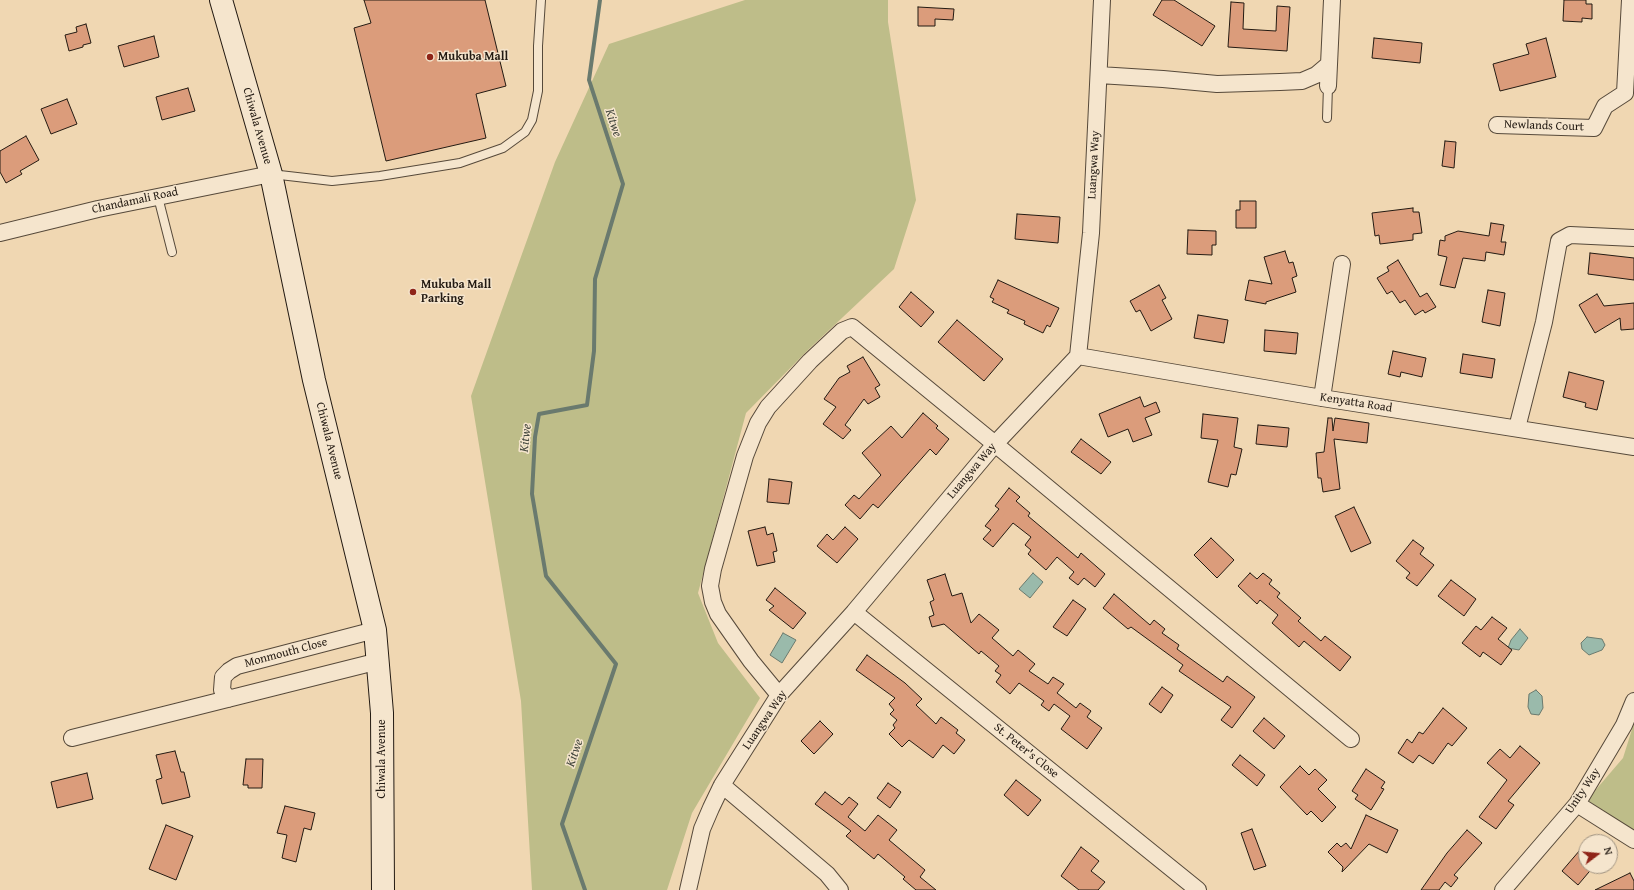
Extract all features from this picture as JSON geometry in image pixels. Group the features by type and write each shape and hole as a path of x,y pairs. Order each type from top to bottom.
{"main road":[{"name":"Chiwala Avenue","path":"221,0 271,174 314,380 375,630 379,661 382,713 383,890"}],"street":[{"name":"Luangwa Way","path":"688,890 702,830 722,785 779,695 854,612 995,444 1078,356 1091,233 1102,0"},
{"path":"1328,86 1332,0"},
{"name":"Newlands Court","path":"1497,125 1594,128 1605,106 1626,93 1630,0"},
{"path":"1099,75 1217,84 1302,81 1316,75 1329,64"},
{"name":"Chandamali Road","path":"0,233 98,209 271,174"},
{"path":"1517,428 1544,322 1559,241 1570,235 1634,238"},
{"path":"1322,398 1342,264"},
{"path":"779,695 751,661 718,614 713,602 710,586 713,569 745,456 758,423 768,407 784,388 842,331 852,327 1351,739"},
{"name":"Kenyatta Road","path":"1078,356 1322,398 1634,447"},
{"name":"St. Peter's Close","path":"854,612 1198,890"},
{"name":"Monmouth Close","path":"228,699 222,690 222,678 229,671 238,666 375,630"},
{"path":"72,738 379,661"},
{"name":"Unity Way","path":"1503,890 1577,804 1624,725 1634,701"},
{"path":"722,785 827,874 840,890"},
{"path":"1577,804 1634,840"}],"lane":[{"path":"271,174 332,181 380,176 460,163 503,148 525,132 532,120 538,91 538,46 541,0"},
{"path":"1327,118 1328,86"},
{"path":"158,196 172,252"}],"shaded area":[{"path":"745,0 888,0 888,22 916,200 894,269 809,349 746,413 698,593 718,643 760,698 692,813 667,890 532,890 521,701 471,396 555,162 609,44"},
{"path":"1033,573 1043,582 1030,598 1019,589"},
{"path":"1520,629 1528,638 1519,650 1508,648 1511,640"},
{"path":"783,633 796,640 782,663 770,655"},
{"path":"1587,637 1602,639 1605,645 1602,650 1589,655 1582,649 1581,643"},
{"path":"1536,690 1542,696 1543,708 1539,715 1531,714 1528,707 1529,694"},
{"path":"1634,723 1634,831 1587,800 1623,758"}],"building":[{"name":"Mukuba Mall","path":"364,0 485,0 506,86 476,94 486,138 386,161 354,28 371,23"},
{"path":"1162,0 1174,0 1215,26 1202,46 1153,15"},
{"path":"1564,0 1586,0 1586,4 1592,4 1592,19 1582,18 1582,22 1563,21"},
{"path":"1231,2 1244,3 1243,29 1276,31 1277,6 1290,7 1287,51 1228,47"},
{"path":"918,7 954,9 953,20 935,19 935,26 918,26"},
{"path":"86,24 91,43 69,51 65,35 77,32 76,27"},
{"path":"154,36 159,57 124,67 118,46"},
{"path":"1374,38 1422,43 1420,63 1372,58"},
{"path":"1546,38 1556,77 1500,91 1493,64 1529,54 1526,44"},
{"path":"188,88 195,111 162,120 156,97"},
{"path":"67,99 77,124 51,134 41,109"},
{"path":"26,136 39,160 20,171 22,174 6,183 0,172 0,151"},
{"path":"1445,141 1456,142 1454,168 1442,166"},
{"path":"1240,201 1256,201 1256,228 1236,228 1236,210 1240,210"},
{"path":"1413,208 1413,212 1419,212 1422,233 1413,234 1413,240 1380,244 1379,235 1375,236 1372,213"},
{"path":"1017,214 1060,217 1058,243 1015,239"},
{"path":"1491,223 1504,225 1501,242 1506,242 1504,255 1486,252 1485,261 1463,258 1455,288 1440,285 1447,257 1438,255 1440,240 1445,241 1445,236 1458,231 1489,236"},
{"path":"1188,230 1216,231 1216,245 1212,245 1212,255 1187,254"},
{"path":"1285,251 1289,263 1293,262 1297,276 1292,278 1296,292 1266,302 1266,304 1245,300 1249,280 1272,284 1264,257"},
{"path":"1590,253 1634,258 1634,280 1588,274"},
{"path":"1398,260 1420,297 1427,293 1436,307 1425,313 1423,310 1415,315 1405,300 1400,303 1392,291 1387,294 1377,278 1389,271 1387,267"},
{"path":"998,280 1059,308 1050,327 1047,325 1043,333 1024,324 1025,321 1007,313 1009,310 992,302 994,299 990,297"},
{"path":"1159,285 1166,298 1162,300 1172,319 1151,331 1140,310 1136,312 1130,301"},
{"path":"1488,290 1505,293 1500,326 1482,322"},
{"path":"911,292 934,312 921,327 899,307"},
{"path":"1597,294 1604,306 1634,303 1634,329 1621,330 1620,318 1595,333 1579,305"},
{"path":"1198,315 1228,320 1224,343 1194,338"},
{"path":"957,320 1003,359 984,381 938,342"},
{"path":"1265,330 1298,333 1296,354 1264,351"},
{"path":"1393,351 1426,358 1422,377 1401,372 1400,377 1388,374"},
{"path":"1463,354 1495,359 1492,378 1460,373"},
{"path":"863,357 880,385 875,388 880,397 868,404 864,399 845,425 851,430 843,439 823,424 836,407 824,399 839,378 850,372 847,366"},
{"path":"1569,372 1604,381 1597,410 1585,407 1586,403 1563,397"},
{"path":"1140,397 1144,407 1156,402 1160,412 1145,418 1152,435 1133,442 1128,429 1108,437 1099,414"},
{"path":"923,413 938,426 936,428 949,439 936,455 930,449 878,508 873,504 860,519 845,505 854,495 859,499 881,475 862,453 891,426 902,438"},
{"path":"1203,414 1238,418 1234,447 1242,449 1236,475 1231,474 1228,487 1208,482 1218,440 1201,438"},
{"path":"1328,418 1332,418 1333,431 1335,418 1369,423 1367,443 1334,439 1340,489 1323,492 1321,478 1318,478 1316,453 1324,452"},
{"path":"1258,425 1289,428 1287,447 1256,444"},
{"path":"1081,439 1111,462 1101,474 1071,452"},
{"path":"769,479 792,482 789,504 767,502"},
{"path":"1009,488 1020,497 1016,501 1030,513 1028,516 1078,558 1081,553 1105,574 1095,587 1084,578 1078,585 1069,578 1074,572 1057,557 1046,570 1028,554 1031,550 1025,545 1031,537 1013,523 993,547 983,539 991,530 985,526 999,509 995,506"},
{"path":"1354,507 1371,543 1351,552 1335,516"},
{"path":"765,527 767,535 773,533 777,551 773,552 775,562 757,566 748,531"},
{"path":"845,527 858,539 837,563 817,546 827,534 833,540"},
{"path":"1211,538 1234,560 1217,578 1194,555"},
{"path":"1413,540 1424,548 1420,554 1434,565 1417,586 1406,578 1410,573 1396,561"},
{"path":"1250,573 1257,579 1263,573 1272,580 1269,584 1280,593 1277,597 1301,618 1298,621 1321,641 1325,636 1351,657 1340,671 1304,641 1299,647 1272,623 1278,615 1260,600 1257,604 1238,586"},
{"path":"945,574 952,596 962,593 971,623 979,614 999,630 992,638 1013,656 1018,650 1035,664 1029,671 1048,684 1053,677 1064,684 1057,693 1076,708 1080,703 1091,711 1087,717 1102,728 1087,749 1061,729 1070,716 1054,704 1049,711 1041,705 1044,701 1019,683 1010,694 996,682 1001,675 995,671 999,666 981,651 979,654 944,624 932,627 929,617 934,615 930,602 934,600 927,580"},
{"path":"1451,580 1476,599 1464,616 1438,596"},
{"path":"775,588 806,613 793,629 769,610 774,606 766,600"},
{"path":"1114,594 1150,625 1154,620 1165,629 1162,633 1179,645 1177,649 1223,682 1227,676 1255,697 1232,728 1221,720 1231,707 1179,671 1183,665 1131,627 1128,629 1103,608"},
{"path":"1073,600 1086,609 1067,636 1053,627"},
{"path":"1492,617 1507,628 1498,639 1512,650 1501,665 1483,652 1480,657 1462,643 1476,626 1481,630"},
{"path":"867,655 905,683 922,699 916,705 936,724 941,717 958,730 956,733 965,740 954,754 943,745 933,758 909,740 902,747 889,734 895,728 893,725 897,720 890,714 894,710 889,704 895,698 856,670"},
{"path":"1162,687 1173,695 1161,713 1149,704"},
{"path":"1443,708 1467,728 1452,746 1448,743 1433,764 1419,755 1413,763 1398,753 1407,739 1412,743 1419,732 1423,734"},
{"path":"1264,718 1285,736 1274,749 1253,731"},
{"path":"820,721 833,734 814,754 801,741"},
{"path":"1520,746 1540,763 1508,801 1514,805 1496,829 1479,817 1507,780 1487,763 1500,749 1510,758"},
{"path":"175,751 181,772 184,772 190,797 162,804 156,780 162,778 156,755"},
{"path":"1240,755 1265,775 1257,786 1232,765"},
{"path":"246,759 263,759 262,788 248,788 248,785 243,785"},
{"path":"1300,766 1309,775 1315,769 1327,780 1318,789 1336,807 1322,822 1311,811 1307,815 1280,787"},
{"path":"1366,769 1385,782 1381,788 1384,789 1371,810 1355,799 1358,795 1352,791"},
{"path":"87,773 93,799 57,808 51,782"},
{"path":"1016,780 1041,800 1028,816 1004,795"},
{"path":"888,783 901,792 890,808 877,798"},
{"path":"825,792 842,805 849,797 858,804 848,817 865,831 878,815 897,830 889,840 925,870 920,877 936,890 916,890 903,879 905,877 878,854 874,859 846,836 851,831 815,804"},
{"path":"285,806 315,813 311,830 304,828 296,862 282,858 287,835 277,833"},
{"path":"1366,815 1398,830 1387,853 1369,844 1342,872 1343,867 1328,852 1337,843 1341,847 1346,843 1351,849"},
{"path":"166,825 193,836 176,880 149,869"},
{"path":"1252,829 1266,866 1254,870 1241,833"},
{"path":"1467,830 1482,843 1454,875 1458,878 1451,887 1445,882 1439,890 1421,890 1447,853"},
{"path":"1081,847 1099,861 1091,871 1105,882 1098,890 1079,890 1061,876"},
{"path":"1578,852 1578,874 1587,874 1578,885 1562,871"},
{"path":"1630,873 1634,881 1634,890 1595,890"}],"waterway":[{"name":"Kitwe","path":"585,890 562,824 616,664 546,576 532,494 535,437 539,414 587,405 594,351 595,279 623,184 589,80 600,0"}],"place":[{"name":"Mukuba Mall","path":"430,57"},
{"name":"Mukuba Mall Parking","path":"413,292"}]}
